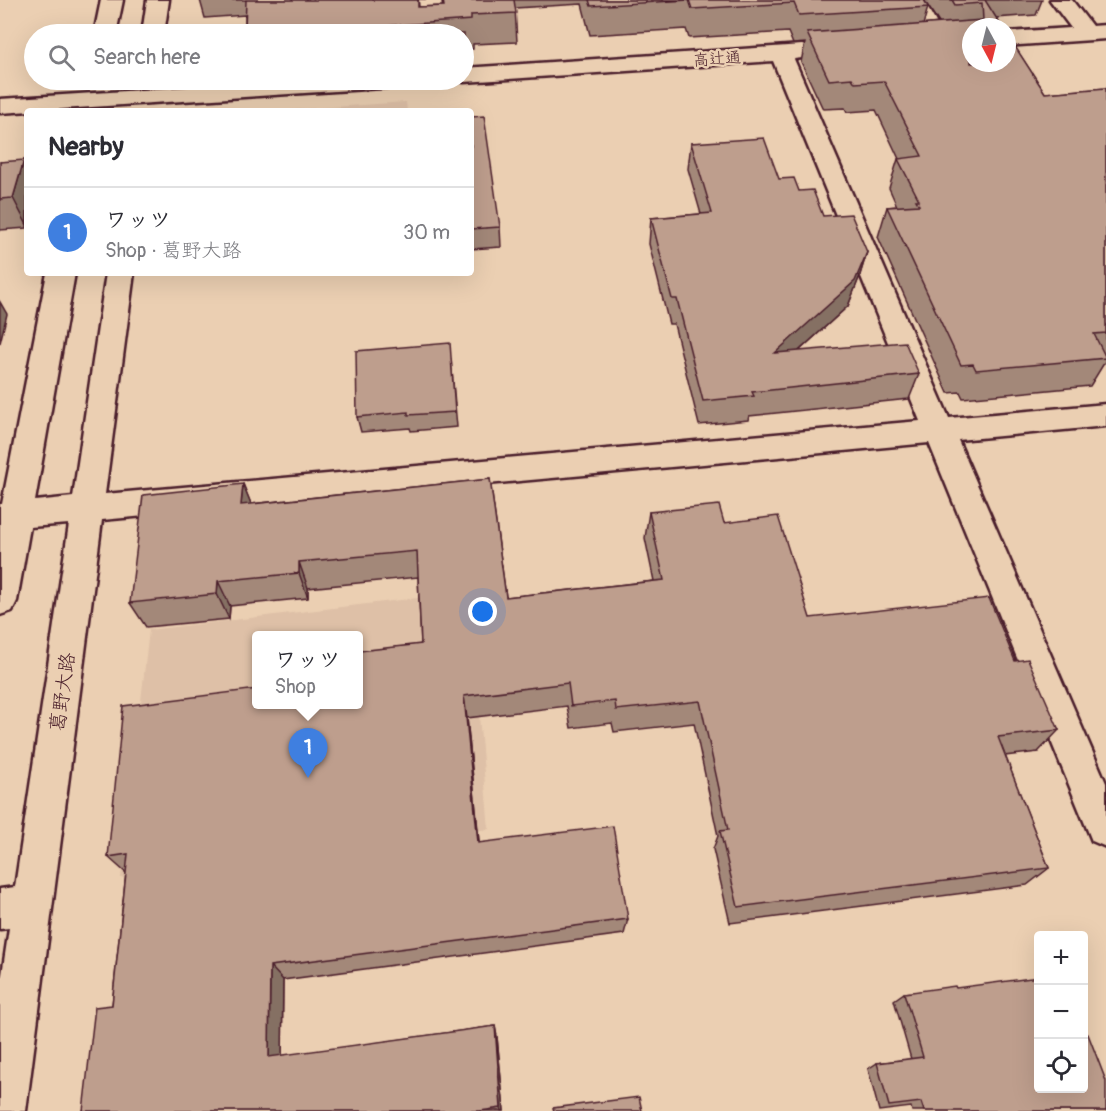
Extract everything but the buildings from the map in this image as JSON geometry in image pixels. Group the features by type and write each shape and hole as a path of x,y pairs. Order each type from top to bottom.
{"street":[{"path":"107,24 112,0"},
{"path":"154,24 158,0"},
{"path":"430,0 433,24"},
{"path":"912,0 926,44 960,42"},
{"path":"1061,0 1096,33"},
{"path":"1016,38 1096,33"},
{"name":"高辻通","path":"474,74 825,51"},
{"path":"781,54 1106,828"},
{"path":"0,106 94,97 240,90"},
{"path":"0,601 8,516 60,276"},
{"name":"葛野大路","path":"4,1111 16,907 88,509 120,276"},
{"path":"8,516 1106,415"}],"shaded area":[{"path":"406,102 407,108 319,108"},
{"path":"468,592 489,829 121,878 149,630"}],"place":[{"name":"ワッツ","path":"308,778"}]}
